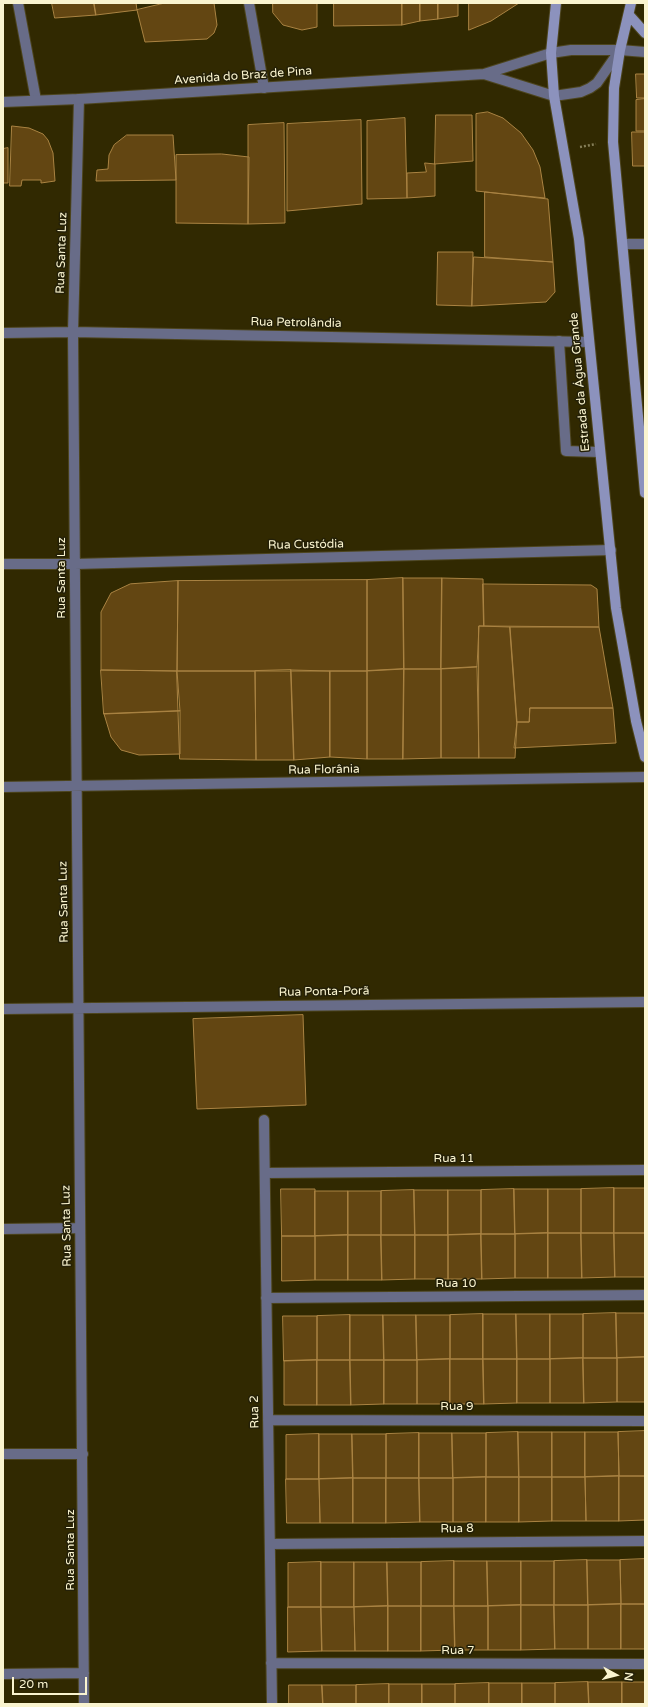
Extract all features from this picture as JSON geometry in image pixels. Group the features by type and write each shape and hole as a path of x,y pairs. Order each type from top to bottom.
{"main road":[{"name":"Estrada da Água Grande","path":"556,3 551,53 554,96 578,239 616,608 636,720 645,757"},
{"path":"631,3 620,50 614,88 613,142 645,493"},
{"path":"629,15 645,33"}],"street":[{"path":"18,3 36,100"},
{"path":"249,3 264,88"},
{"name":"Avenida do Braz de Pina","path":"3,102 79,99 484,74 551,53 570,50 620,50 645,52"},
{"path":"554,96 581,92 590,88 597,83 620,50"},
{"name":"Avenida do Braz de Pina","path":"484,74 554,96"},
{"name":"Rua Santa Luz","path":"79,99 73,332 80,1228 84,1454 84,1704"},
{"path":"623,244 645,244"},
{"name":"Rua Petrolândia","path":"3,333 73,332 589,342"},
{"path":"559,341 566,451 599,452"},
{"name":"Rua Custódia","path":"3,564 75,564 611,550"},
{"name":"Rua Florânia","path":"3,787 645,777"},
{"name":"Rua Ponta-Porã","path":"3,1009 645,1002"},
{"name":"Rua 2","path":"264,1120 272,1704"},
{"name":"Rua 11","path":"265,1173 644,1170"},
{"path":"3,1229 80,1228"},
{"name":"Rua 10","path":"266,1298 645,1295"},
{"name":"Rua 9","path":"268,1420 645,1421"},
{"path":"3,1454 84,1454"},
{"name":"Rua 8","path":"270,1544 645,1541"},
{"name":"Rua 7","path":"271,1663 645,1664"},
{"path":"3,1674 84,1673"}],"path":[{"path":"563,149 613,142"}],"building":[{"path":"52,3 94,3 96,15 55,18"},
{"path":"94,3 136,3 137,10 96,15"},
{"path":"165,3 214,3 217,25 214,33 207,39 145,42 137,10"},
{"path":"273,3 317,3 317,27 302,30 283,25 273,13"},
{"path":"334,3 402,3 402,25 334,26"},
{"path":"402,3 420,3 420,21 402,25"},
{"path":"420,3 438,3 438,19 420,21"},
{"path":"438,3 458,3 458,16 438,19"},
{"path":"469,3 519,3 491,21 469,30"},
{"path":"636,74 645,74 645,98 637,98"},
{"path":"645,99 645,131 636,131 636,100"},
{"path":"488,112 503,118 521,133 533,150 540,167 545,198 476,191 476,114"},
{"path":"436,115 472,115 473,161 435,164"},
{"path":"405,118 407,198 367,199 367,121"},
{"path":"361,120 362,204 287,211 287,124"},
{"path":"284,123 285,223 248,224 248,125"},
{"path":"12,126 29,128 43,134 48,140 53,153 55,181 41,183 41,180 22,180 21,186 10,186"},
{"path":"632,132 645,132 645,166 633,166"},
{"path":"127,135 173,135 176,180 96,181 97,170 108,169 109,155 114,145"},
{"path":"8,148 8,183 3,183 3,149"},
{"path":"222,154 249,157 248,224 176,223 176,155"},
{"path":"425,163 435,164 435,196 407,198 407,173 426,172"},
{"path":"485,192 548,199 553,262 485,257"},
{"path":"438,252 473,252 472,306 437,305"},
{"path":"474,257 553,262 555,292 546,302 472,306"},
{"path":"403,578 442,578 441,669 404,669"},
{"path":"403,578 404,669 367,671 367,580"},
{"path":"442,578 483,579 484,626 479,626 477,667 441,669"},
{"path":"367,580 367,671 177,671 178,581"},
{"path":"178,581 177,671 101,670 101,612 111,593 130,584"},
{"path":"483,584 591,585 597,589 599,627 484,626"},
{"path":"479,626 510,627 517,722 515,758 479,758"},
{"path":"510,627 599,627 613,708 530,708 529,722 517,722"},
{"path":"477,667 479,758 441,758 441,669"},
{"path":"404,669 403,759 367,759 367,671"},
{"path":"404,669 441,669 441,758 403,759"},
{"path":"101,670 177,671 180,711 104,714"},
{"path":"291,670 294,760 256,760 255,671"},
{"path":"291,670 330,671 330,757 294,760"},
{"path":"177,671 255,671 256,760 180,759"},
{"path":"330,671 367,671 367,759 330,757"},
{"path":"530,708 613,708 616,743 514,748 517,722 529,722"},
{"path":"180,711 180,754 139,755 121,750 111,737 104,714"},
{"path":"303,1015 306,1105 197,1109 193,1019"},
{"path":"614,1188 614,1233 581,1233 581,1189"},
{"path":"614,1188 645,1188 645,1233 614,1233"},
{"path":"281,1189 315,1189 315,1236 282,1236"},
{"path":"514,1189 515,1234 481,1234 481,1190"},
{"path":"514,1189 548,1189 548,1233 515,1234"},
{"path":"548,1189 581,1189 581,1233 548,1233"},
{"path":"414,1190 415,1235 381,1235 381,1191"},
{"path":"414,1190 448,1190 448,1235 415,1235"},
{"path":"448,1190 481,1190 481,1234 448,1235"},
{"path":"315,1191 348,1191 348,1235 315,1236"},
{"path":"348,1191 381,1191 381,1235 348,1235"},
{"path":"548,1233 548,1278 515,1278 515,1234"},
{"path":"548,1233 581,1233 582,1278 548,1278"},
{"path":"581,1233 614,1233 615,1277 582,1278"},
{"path":"614,1233 645,1233 645,1277 615,1277"},
{"path":"481,1234 482,1279 448,1279 448,1235"},
{"path":"481,1234 515,1234 515,1278 482,1279"},
{"path":"348,1235 348,1280 315,1280 315,1236"},
{"path":"348,1235 381,1235 382,1280 348,1280"},
{"path":"381,1235 415,1235 415,1279 382,1280"},
{"path":"415,1235 448,1235 448,1279 415,1279"},
{"path":"282,1236 315,1236 315,1280 282,1281"},
{"path":"616,1313 617,1358 583,1358 583,1314"},
{"path":"616,1313 645,1313 645,1357 617,1358"},
{"path":"483,1314 483,1359 450,1359 450,1315"},
{"path":"483,1314 516,1314 517,1359 483,1359"},
{"path":"516,1314 550,1314 550,1359 517,1359"},
{"path":"550,1314 583,1314 583,1358 550,1359"},
{"path":"350,1315 350,1360 317,1360 317,1316"},
{"path":"350,1315 383,1315 384,1360 350,1360"},
{"path":"383,1315 416,1315 417,1360 384,1360"},
{"path":"416,1315 450,1315 450,1359 417,1360"},
{"path":"283,1316 317,1316 317,1360 284,1361"},
{"path":"645,1357 645,1402 617,1402 617,1358"},
{"path":"583,1358 584,1403 550,1403 550,1359"},
{"path":"583,1358 617,1358 617,1402 584,1403"},
{"path":"450,1359 450,1404 417,1404 417,1360"},
{"path":"450,1359 483,1359 484,1404 450,1404"},
{"path":"483,1359 517,1359 517,1403 484,1404"},
{"path":"517,1359 550,1359 550,1403 517,1403"},
{"path":"317,1360 317,1405 284,1405 284,1361"},
{"path":"317,1360 350,1360 351,1405 317,1405"},
{"path":"350,1360 384,1360 384,1404 351,1405"},
{"path":"384,1360 417,1360 417,1404 384,1404"},
{"path":"645,1431 645,1476 619,1476 618,1432"},
{"path":"518,1432 519,1477 486,1477 486,1433"},
{"path":"518,1432 552,1432 552,1477 519,1477"},
{"path":"552,1432 585,1432 585,1477 552,1477"},
{"path":"585,1432 618,1432 619,1476 585,1477"},
{"path":"419,1433 419,1478 386,1478 386,1434"},
{"path":"419,1433 452,1433 453,1478 419,1478"},
{"path":"452,1433 486,1433 486,1477 453,1478"},
{"path":"319,1434 319,1479 286,1479 286,1435"},
{"path":"319,1434 352,1434 353,1478 319,1479"},
{"path":"352,1434 386,1434 386,1478 353,1478"},
{"path":"619,1476 619,1521 586,1521 585,1477"},
{"path":"619,1476 645,1476 645,1520 619,1521"},
{"path":"486,1477 486,1522 453,1522 453,1478"},
{"path":"486,1477 519,1477 519,1522 486,1522"},
{"path":"519,1477 552,1477 552,1521 519,1522"},
{"path":"552,1477 585,1477 586,1521 552,1521"},
{"path":"353,1478 353,1523 320,1523 319,1479"},
{"path":"353,1478 386,1478 386,1523 353,1523"},
{"path":"386,1478 419,1478 420,1522 386,1523"},
{"path":"419,1478 453,1478 453,1522 420,1522"},
{"path":"286,1479 319,1479 320,1523 287,1523"},
{"path":"645,1559 645,1604 621,1604 620,1560"},
{"path":"587,1560 588,1605 554,1605 554,1561"},
{"path":"587,1560 620,1560 621,1604 588,1605"},
{"path":"454,1561 454,1606 421,1606 421,1562"},
{"path":"454,1561 487,1561 488,1606 454,1606"},
{"path":"487,1561 521,1561 521,1605 488,1606"},
{"path":"521,1561 554,1561 554,1605 521,1605"},
{"path":"321,1562 321,1607 288,1607 288,1563"},
{"path":"321,1562 354,1562 354,1607 321,1607"},
{"path":"354,1562 387,1562 388,1606 354,1607"},
{"path":"387,1562 421,1562 421,1606 388,1606"},
{"path":"621,1604 621,1649 588,1649 588,1605"},
{"path":"621,1604 645,1604 645,1649 621,1649"},
{"path":"521,1605 521,1650 488,1650 488,1606"},
{"path":"521,1605 554,1605 555,1649 521,1650"},
{"path":"554,1605 588,1605 588,1649 555,1649"},
{"path":"388,1606 388,1651 355,1651 354,1607"},
{"path":"388,1606 421,1606 421,1651 388,1651"},
{"path":"421,1606 454,1606 455,1650 421,1651"},
{"path":"454,1606 488,1606 488,1650 455,1650"},
{"path":"288,1607 321,1607 322,1651 288,1652"},
{"path":"321,1607 354,1607 355,1651 322,1651"},
{"path":"588,1682 622,1682 622,1704 589,1704"},
{"path":"588,1682 589,1704 555,1704 555,1683"},
{"path":"622,1682 645,1682 645,1704 622,1704"},
{"path":"489,1683 522,1683 522,1704 489,1704"},
{"path":"489,1683 489,1704 455,1704 455,1684"},
{"path":"522,1683 555,1683 555,1704 522,1704"},
{"path":"389,1684 422,1684 422,1704 389,1704"},
{"path":"389,1684 389,1704 356,1704 356,1685"},
{"path":"422,1684 455,1684 455,1704 422,1704"},
{"path":"289,1685 322,1685 323,1704 289,1704"},
{"path":"322,1685 356,1685 356,1704 323,1704"}]}
